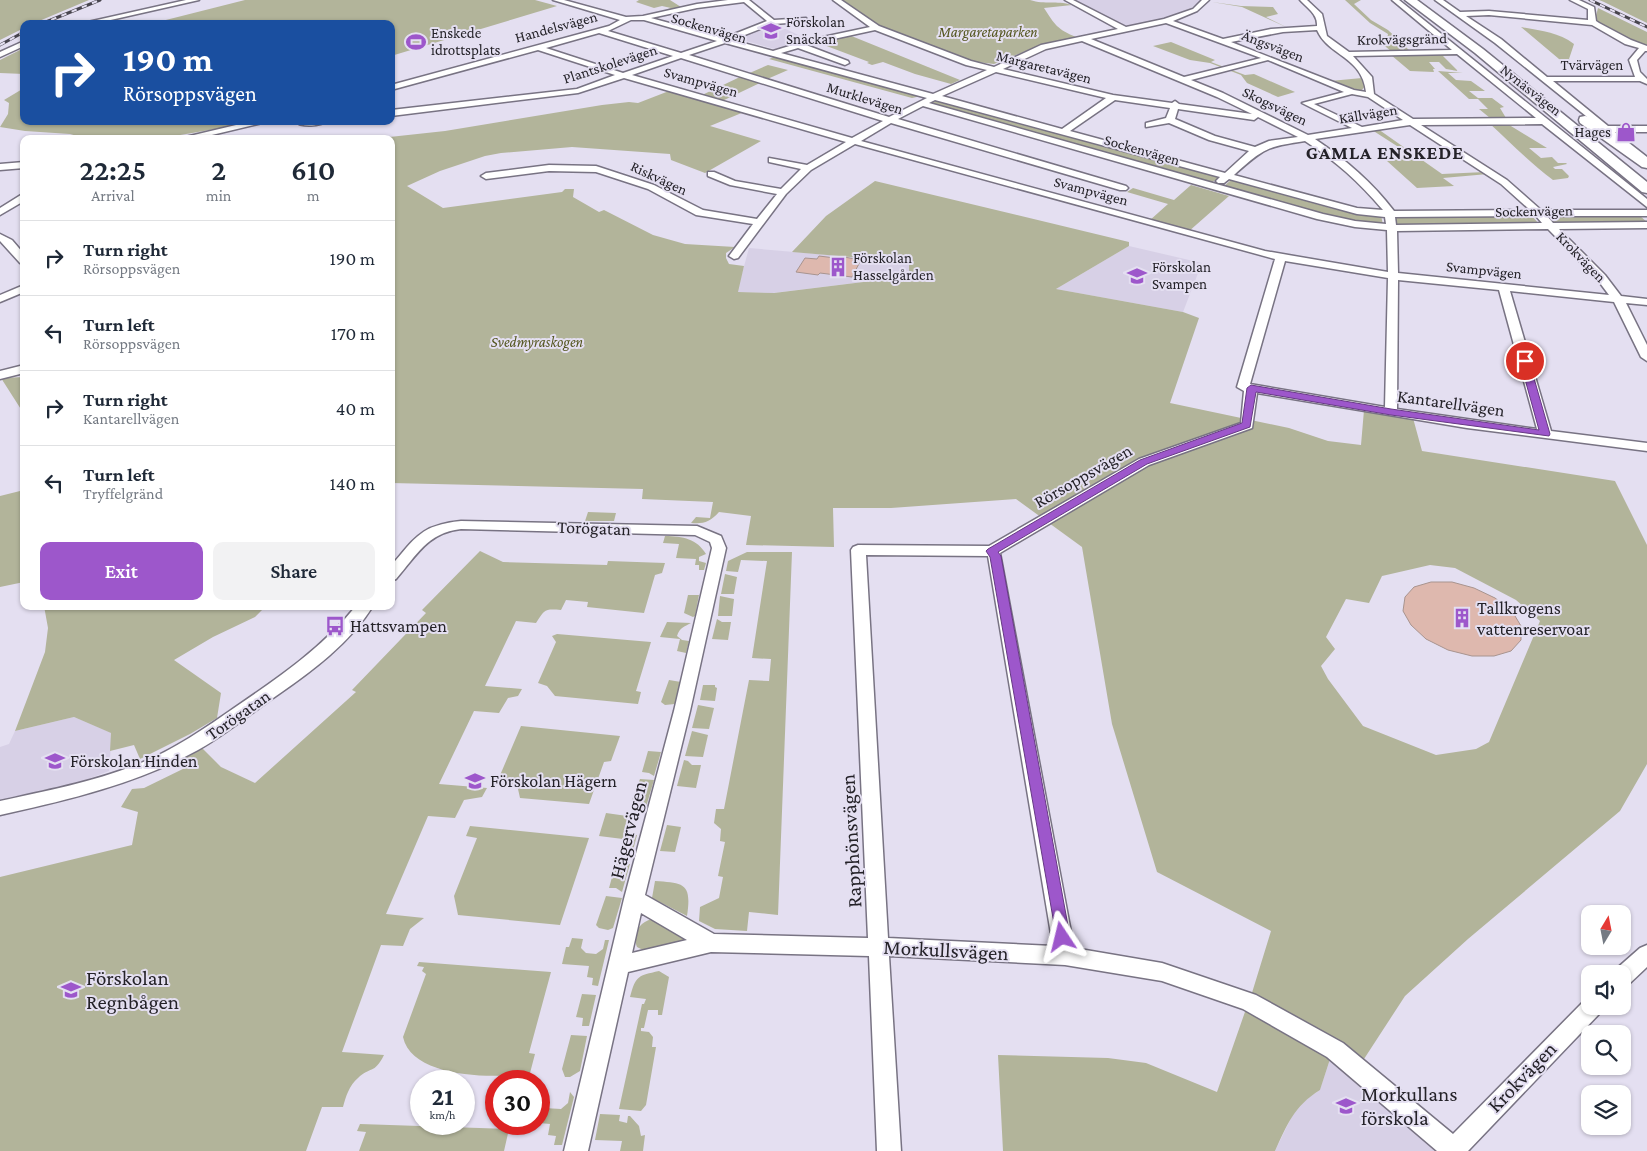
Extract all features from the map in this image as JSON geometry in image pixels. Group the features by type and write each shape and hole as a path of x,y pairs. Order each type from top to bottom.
{"highway":[{"name":"Nynäsvägen","path":"1410,0 1646,169"},
{"name":"Nynäsvägen","path":"1423,0 1647,189"},
{"path":"1521,81 1574,145"}],"street":[{"path":"136,13 175,0"},
{"path":"101,20 196,0"},
{"name":"Sockenvägen","path":"556,0 627,21 642,20 726,40 1064,131 1331,206 1390,214 1647,213"},
{"name":"Sockenvägen","path":"574,0 714,44 1321,217 1355,224 1392,228 1647,225"},
{"path":"745,0 772,22"},
{"name":"Handelsvägen","path":"395,87 662,14 697,6 745,0"},
{"name":"Margaretavägen","path":"836,0 876,28 968,62 996,70 1113,97 1265,118"},
{"path":"1068,0 1124,29"},
{"path":"734,256 782,192 808,168 890,120 936,96 1044,47 1166,21 1195,10 1206,0"},
{"path":"1303,0 1318,14 1321,22 1320,28 1324,37 1347,54 1368,77 1370,95"},
{"name":"Nynäsvägen","path":"1395,0 1542,121 1647,204"},
{"name":"Nynäsvägen","path":"1438,0 1498,41 1608,129 1646,169"},
{"path":"1573,0 1592,8 1594,23"},
{"path":"1460,14 1489,13 1594,23 1608,32 1645,48 1633,60 1634,69 1644,81"},
{"name":"Plantskolevägen","path":"395,113 578,91 726,40 772,22 803,20"},
{"name":"Handelsvägen","path":"612,28 627,21"},
{"name":"Ängsvägen","path":"1166,21 1269,58 1352,92 1370,95"},
{"path":"1224,41 1255,34 1305,27 1320,28"},
{"path":"774,53 798,45 876,28"},
{"name":"Murklevägen","path":"601,31 890,120 1123,188"},
{"name":"Skogsvägen","path":"1081,38 1240,105 1307,138 1334,156 1359,177 1390,214"},
{"path":"0,55 20,45"},
{"name":"Sockenvägen","path":"798,45 871,74 889,84"},
{"name":"Svampvägen","path":"539,48 622,75 852,141 1281,258 1393,276 1647,302"},
{"name":"Krokvägsgränd","path":"1347,54 1458,52"},
{"path":"1182,80 1269,58"},
{"name":"Tvärvägen","path":"1544,79 1644,81"},
{"path":"1352,92 1306,103 1360,129"},
{"name":"Krokvägen","path":"1370,95 1504,182 1538,214 1602,278 1618,299 1647,358"},
{"path":"1064,131 1113,97"},
{"path":"1170,120 1174,104"},
{"path":"1229,113 1240,105"},
{"path":"1149,125 1170,120 1200,136 1256,150"},
{"name":"Källvägen","path":"1215,186 1256,150 1269,144 1410,122 1542,121"},
{"path":"200,135 248,125"},
{"path":"1608,129 1647,129"},
{"path":"233,135 263,130"},
{"path":"0,158 20,158"},
{"path":"772,160 808,168"},
{"path":"0,167 20,165"},
{"name":"Riskvägen","path":"486,176 549,168 596,169 611,172 651,187 700,213 759,222"},
{"path":"712,174 733,183 782,192"},
{"path":"0,212 20,199"},
{"path":"1390,214 1393,276 1391,412"},
{"path":"0,237 8,242 20,257"},
{"name":"Rörsoppsvägen","path":"992,551 1144,462 1247,425 1251,388 1243,387 1281,258"},
{"path":"1504,288 1545,434"},
{"path":"0,299 20,290"},
{"path":"0,375 20,370"},
{"name":"Kantarellvägen","path":"1251,388 1391,412 1647,447"},
{"name":"Torögatan","path":"395,571 423,538 442,527 461,525 697,531"},
{"name":"Hägervägen","path":"576,1151 634,899 683,706 719,548 716,539 697,531"},
{"name":"Rapphönsvägen","path":"889,1151 858,550 992,551"},
{"path":"992,551 995,556 1065,956"},
{"name":"Torögatan","path":"0,808 66,794 142,770 193,745 300,671 345,631 362,610"},
{"name":"Morkullsvägen","path":"634,899 711,943"},
{"name":"Morkullsvägen","path":"619,966 711,943 879,947 1065,956 1162,972 1249,1002 1335,1050 1454,1150"},
{"path":"1631,969 1647,954"},
{"name":"Krokvägen","path":"1454,1150 1584,1015"}],"shaded area":[{"path":"1071,0 1201,0 1190,9 1172,16 1126,27"},
{"name":"Förskolan Snäckan","path":"773,23 809,40 775,49 735,38"},
{"name":"Förskolan Svampen","path":"1129,246 1202,263 1183,312 1056,289"},
{"path":"749,248 910,262 909,274 904,277 773,293 737,292"},
{"name":"Förskolan Hinden","path":"74,717 112,733 109,771 80,782 0,800 0,747 9,744 15,731"},
{"name":"Morkullans förskola","path":"1331,1056 1446,1151 1275,1151 1293,1114 1308,1098 1320,1090"}],"green space":[{"path":"0,0 89,0 42,20 20,20 20,30 0,40"},
{"name":"Enskede idrottsplats","path":"245,0 535,0 557,6 395,55 395,20 166,20"},
{"path":"639,0 670,0 681,7 665,10 671,8 662,6 654,8 636,2"},
{"name":"Margaretaparken","path":"840,0 1030,0 1061,3 1072,5 1044,8 1057,26 1076,37 1035,47 994,64 969,61 881,28"},
{"path":"1345,0 1361,0 1354,4 1371,20 1388,30 1410,51 1454,55 1443,56 1458,71 1446,69 1439,62 1429,62 1435,69 1433,69 1434,72 1410,71 1391,55 1391,51 1381,43 1381,41 1387,39 1388,34 1370,23"},
{"path":"1599,0 1647,0 1647,23 1604,2"},
{"path":"1212,2 1241,6 1273,7 1278,14 1266,17 1288,28 1242,7"},
{"path":"1598,8 1647,32 1647,47 1598,23 1596,16"},
{"path":"1521,27 1555,34 1574,44 1569,59 1572,65 1559,59"},
{"path":"849,35 960,80 951,84 915,74 883,62 872,65 867,63 869,62 816,42"},
{"path":"1171,42 1215,60 1211,62 1245,75 1254,74 1295,92 1278,97 1247,83 1241,75 1210,63 1190,60 1153,46"},
{"path":"20,50 20,74 0,73 0,60"},
{"path":"777,56 921,96 912,98 769,59"},
{"path":"768,65 788,70 765,80 745,75"},
{"path":"1438,71 1463,73 1448,73 1456,80 1471,81 1485,91 1469,91 1478,98 1492,98 1504,107 1500,108 1506,118 1490,118 1479,109 1488,109 1478,99 1469,99"},
{"path":"742,76 762,82 720,102 700,96"},
{"path":"1362,78 1365,86 1362,90 1330,81"},
{"path":"20,90 20,125 232,125 180,135 74,135 25,131 0,127 8,114 9,103 4,100"},
{"name":"Svedmyraskogen","path":"669,91 744,112 710,126 761,141 705,173 671,160 670,154 572,147 485,156 440,171 407,186 443,208 574,189 573,197 599,212 604,210 653,235 685,244 735,247 726,253 726,258 729,264 744,266 738,292 774,293 904,277 909,274 909,262 792,252 826,216 875,181 1129,242 1129,246 1056,289 1183,312 1199,318 1170,403 1289,428 1328,441 1361,445 1364,410 1413,418 1422,451 1615,481 1647,545 1647,764 1620,811 1468,939 1405,996 1364,1059 1306,1022 1251,996 1271,931 1157,872 1112,724 1082,547 1016,499 891,508 833,508 834,547 746,545 751,516 719,512 706,522 691,523 696,517 710,518 713,502 642,499 643,489 395,483 395,136 445,131 629,102 638,103","holes":["1430,565 1455,568 1516,600 1540,621 1489,742 1476,749 1436,755 1363,726 1328,679 1321,666 1335,649 1326,637 1346,599 1369,603 1382,576"]},
{"path":"939,99 1220,177 1211,183 930,104"},
{"path":"1489,123 1506,123 1547,148 1529,148 1541,158 1552,157 1558,163 1566,163 1553,167 1555,169 1562,169 1569,176 1568,178 1553,180 1528,160"},
{"path":"1378,129 1442,174 1485,172 1488,174 1443,178 1454,186 1417,188 1387,161 1414,157 1372,130"},
{"path":"1231,180 1334,209 1381,215 1383,225 1348,221 1223,187"},
{"path":"1191,185 1229,196 1188,232 1149,221 1168,204 1127,192 1133,188 1174,200"},
{"path":"1394,215 1516,215 1532,216 1539,224 1400,225 1396,224"},
{"path":"1640,216 1647,222 1560,223 1551,221 1548,217"},
{"path":"20,377 20,408 1,378"},
{"path":"20,491 20,583 0,587 0,496"},
{"path":"588,512 616,513 614,521 585,521"},
{"path":"665,536 689,539 698,545 706,554 699,557 699,561 706,563 704,570 699,570 699,565 695,565 696,559 676,558 679,544 663,543"},
{"path":"480,551 503,562 607,565 608,561 665,563 662,573 655,575 644,613 587,607 588,602 566,600 561,610 546,611 536,623 516,621 485,686 522,689 518,696 508,698 499,713 474,711 439,784 487,788 482,797 464,800 455,818 428,816 386,914 424,918 410,929 403,946 381,945 342,1052 384,1055 381,1061 375,1068 362,1074 352,1084 343,1107 322,1107 306,1151 0,1151 0,877 132,845 138,812 121,807 132,789 144,788 189,766 184,757 202,748 221,767 255,783 356,692 352,690 426,613 422,610"},
{"path":"747,552 792,552 778,915 749,912 747,931 715,929 699,921 700,907 719,898 723,877 718,876 725,842 720,841 721,829 714,823 716,809 724,809 749,680 769,681 771,659 752,658 767,561 741,560 738,572 726,571 728,561"},
{"path":"725,574 737,577 734,594 721,594"},
{"path":"688,595 699,595 695,616 693,617 684,613"},
{"path":"720,596 734,599 732,616 718,616"},
{"path":"45,610 262,610 255,617 213,637 174,660 221,693 217,718 140,759 134,745 110,751 111,733 74,717 15,731 45,652 48,628"},
{"path":"717,619 722,622 731,622 728,640 712,639"},
{"path":"667,622 691,623 684,626 677,636 682,640 689,641 686,653 677,651 680,639 660,637"},
{"path":"557,634 651,642 636,691 641,692 638,704 555,696 547,686 538,683 556,642 552,636"},
{"path":"669,680 681,682 675,704 665,705 661,702"},
{"path":"703,685 715,685 717,688 715,701 700,700"},
{"path":"698,705 714,708 709,729 692,728"},
{"path":"521,726 620,736 611,761 604,762 589,804 520,798 518,789 498,780"},
{"path":"692,731 708,735 703,757 685,756"},
{"path":"648,751 661,752 654,776 642,772"},
{"path":"684,760 692,765 701,765 696,788 677,786"},
{"path":"640,779 654,780 646,807 633,805 632,800"},
{"path":"606,813 641,818 629,819 625,830 628,834 637,835 631,858 619,854 623,839 599,836"},
{"path":"667,825 681,827 675,852 660,851"},
{"path":"470,826 589,838 560,925 458,915 454,896 477,838 466,836"},
{"path":"616,863 630,864 622,892 616,888 609,888"},
{"path":"655,881 679,884 684,887 688,897 687,916 652,898"},
{"path":"606,896 622,898 613,928 608,930 599,928 596,925"},
{"path":"652,919 691,942 647,952 637,947 635,938 637,930 643,923"},
{"path":"572,938 583,939 581,948 586,953 596,954 603,949 605,940 609,940 598,986 592,985 593,978 587,977 589,966 562,964 566,947 569,947"},
{"path":"419,962 551,972 529,1053 535,1054 531,1070 485,1070 485,1075 475,1075 475,1070 446,1070 438,1068 422,1061 410,1051 403,1037 426,974 422,971 424,967 417,966"},
{"path":"659,971 669,977 662,1015 658,1015 658,1010 648,1010 644,1028 641,1028 641,1031 649,1032 653,1037 652,1047 656,1047 646,1105 641,1111 619,1109 642,1004 644,1004 646,999 630,997 636,980 646,974"},
{"path":"582,994 596,995 589,1026 582,1026 583,1018 576,1017"},
{"path":"1246,1009 1331,1056 1320,1090 1311,1096 1292,1117 1275,1151 1003,1151 998,1055 1108,1058 1146,1063 1217,1092"},
{"path":"571,1035 587,1036 580,1071 570,1077 565,1077 562,1069"},
{"path":"570,1092 574,1097 562,1145 554,1145 556,1136 548,1135 550,1135 550,1108 561,1109 568,1103"},
{"path":"600,1114 620,1115 619,1121 627,1123 628,1116 630,1116 639,1126 641,1136 645,1135 643,1151 620,1151 622,1141 595,1140"},
{"path":"360,1124 410,1126 410,1135 475,1135 475,1128 485,1128 485,1135 508,1135 504,1151 359,1151 366,1132 357,1131"}],"building":[{"name":"Förskolan Hasselgården","path":"819,256 861,260 852,277 796,272 805,258 817,259"},
{"name":"Tallkrogens vattenreservoar","path":"1431,582 1452,582 1474,588 1495,598 1512,611 1521,626 1521,640 1511,651 1494,656 1472,656 1448,650 1426,639 1411,625 1403,611 1405,597 1414,587"}],"railway":[{"path":"51,20 100,0"},
{"path":"1590,0 1647,27"},
{"path":"0,45 20,34"}],"place":[{"name":"Förskolan Snäckan","path":"771,31"},
{"name":"Enskede idrottsplats","path":"416,42"},
{"name":"Hages","path":"1626,132"},
{"name":"Förskolan Hasselgården","path":"838,267"},
{"name":"Förskolan Svampen","path":"1137,276"},
{"name":"Tallkrogens vattenreservoar","path":"1462,618"},
{"name":"Hattsvampen","path":"335,626"},
{"name":"Förskolan Hinden","path":"55,761"},
{"name":"Förskolan Hägern","path":"475,781"},
{"name":"Förskolan Regnbågen","path":"71,990"},
{"name":"Morkullans förskola","path":"1346,1106"}],"district":[{"name":"GAMLA ENSKEDE","path":"1385,152"}],"route":[{"path":"1062,937 995,556 992,551 1144,462 1247,425 1251,388 1467,424 1545,434 1525,361"}]}
